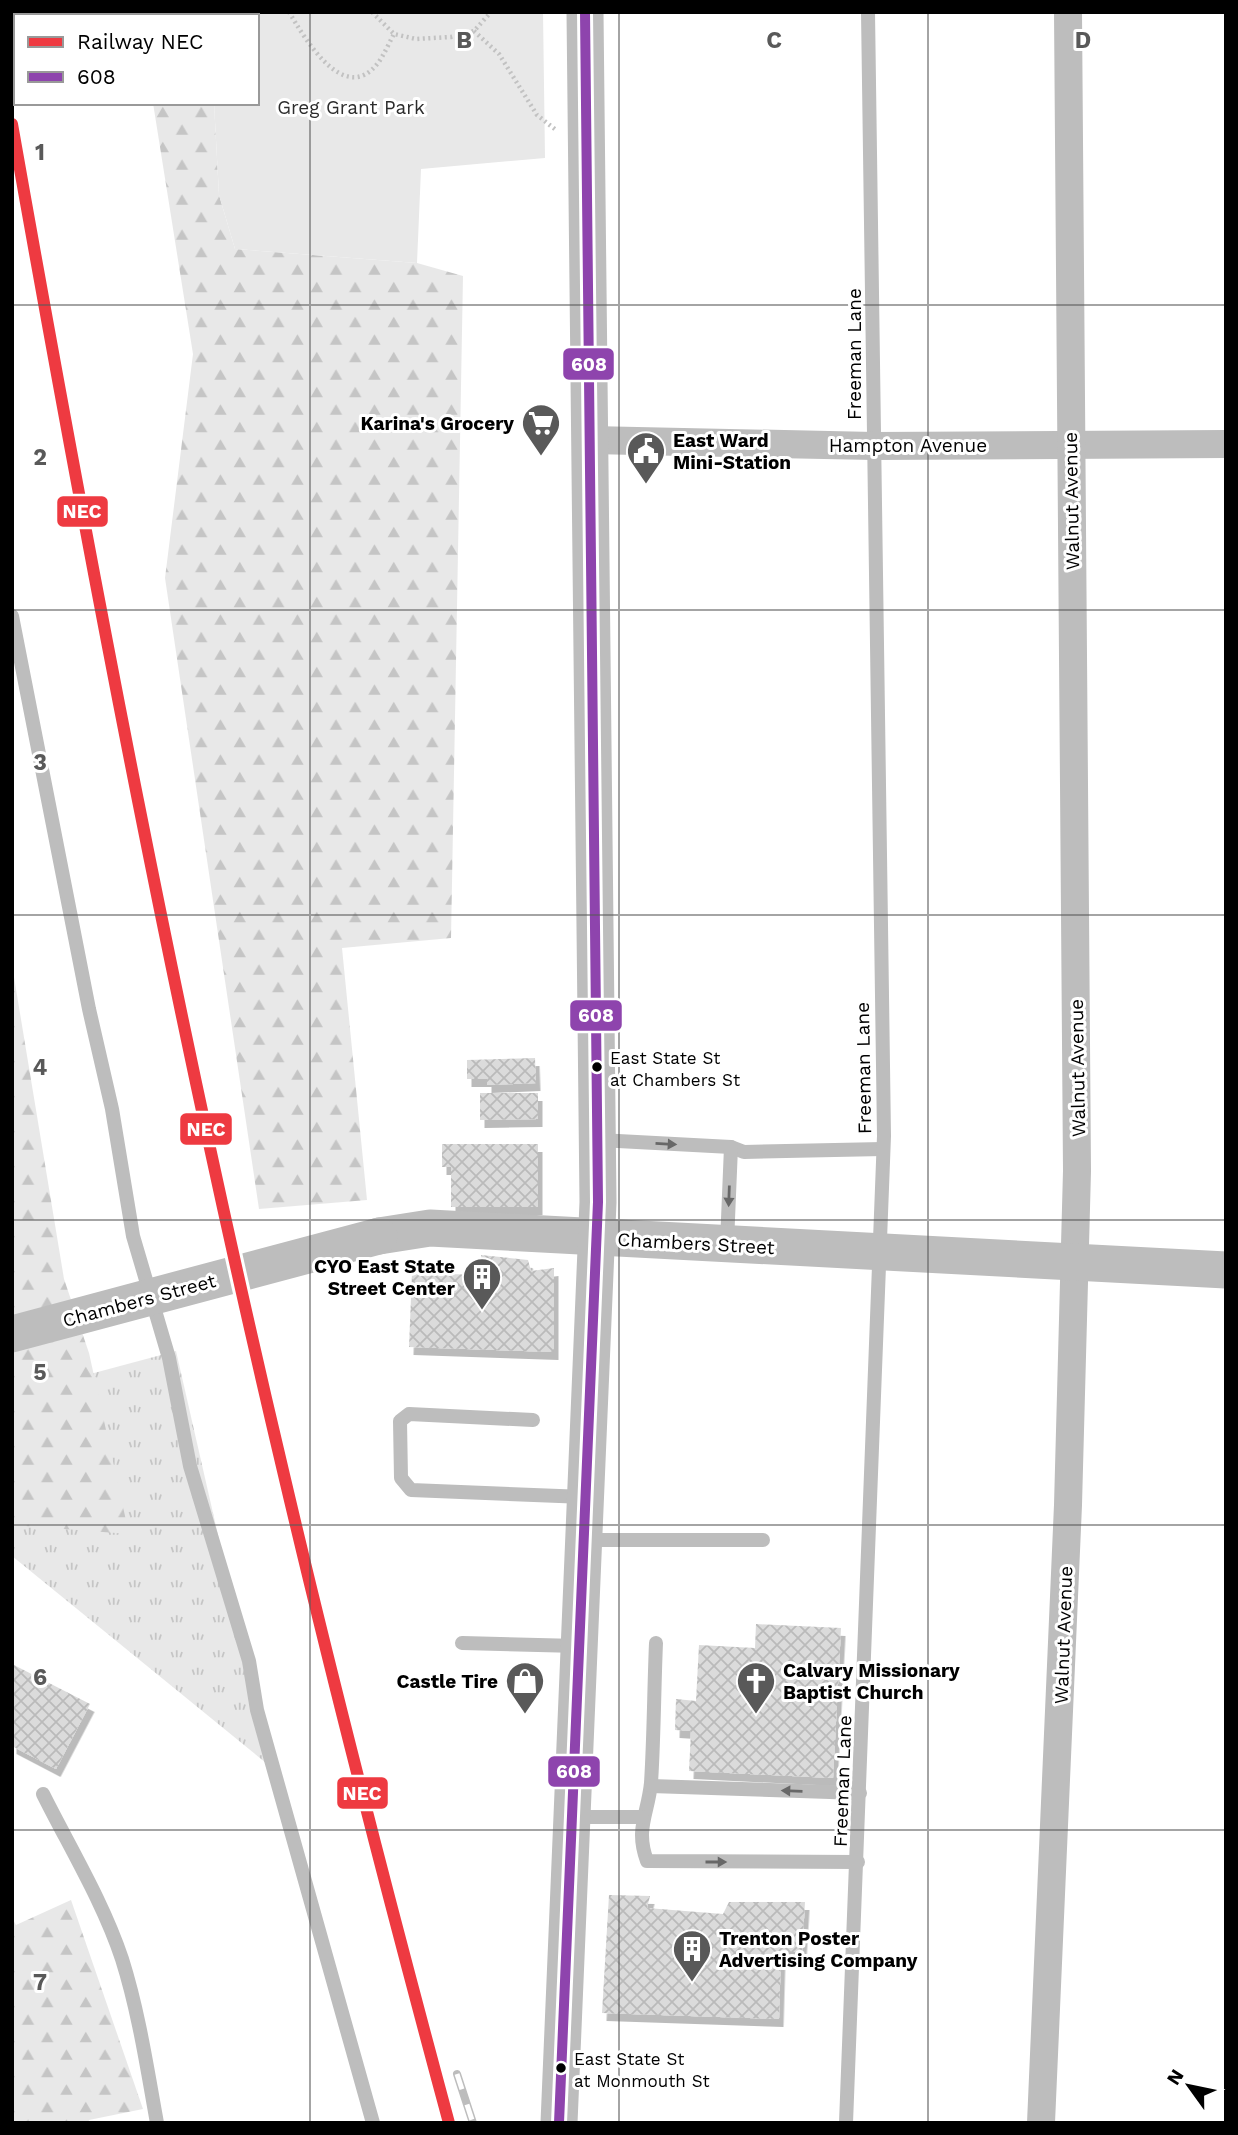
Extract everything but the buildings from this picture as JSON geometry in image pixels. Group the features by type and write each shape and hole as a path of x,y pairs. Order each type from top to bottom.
{"street":[{"path":"559,2123 597,1238 585,12"},
{"name":"Walnut Avenue","path":"1041,2123 1076,1263 1068,12"},
{"name":"Hampton Avenue","path":"591,440 873,446 1226,444"},
{"name":"Chambers Street","path":"12,1334 379,1236 430,1228 1226,1270"}],"lane":[{"name":"Freeman Lane","path":"846,2123 883,1149 869,12"},
{"path":"12,616 78,956 112,1109 133,1236 169,1358 190,1466 249,1661 257,1710 373,2123"},
{"path":"598,1140 731,1147 744,1152 883,1149"},
{"path":"727,1245 731,1147"},
{"path":"533,1420 409,1414 400,1421 401,1478 411,1490 586,1497"},
{"path":"584,1540 764,1540"},
{"path":"462,1643 579,1646"},
{"path":"656,1643 650,1786 642,1817 642,1846 648,1861 858,1862"},
{"path":"650,1786 860,1793"},
{"path":"43,1794 93,1891 121,1957 136,2013 157,2123"},
{"path":"573,1816 642,1817"}],"path":[{"path":"289,12 321,60 335,73 351,76 368,73 378,64 394,34"},
{"path":"372,12 394,34 416,39 451,37 474,31 491,12"},
{"path":"474,31 499,54 537,116 587,155"}],"green space":[{"name":"Greg Grant Park","path":"543,12 545,158 421,169 417,263 235,249 219,195 214,105 259,105 259,14 210,14"},
{"path":"153,105 214,105 219,195 235,249 417,263 463,276 451,938 342,948 367,1200 259,1209 165,578 193,354"},
{"path":"12,965 64,1279 89,1353 129,1534 12,1525"},
{"path":"176,1351 271,1767 12,1556 12,1395"},
{"path":"71,1900 143,2109 89,2120 88,2123 12,2123 12,1918 16,1925"}],"railway":[{"path":"457,2074 473,2123"}],"rail line":[{"name":"NEC","path":"12,124 105,633 208,1139 323,1638 449,2123"}],"transit line":[{"name":"608","path":"559,2123 598,1202 585,12"}],"place":[{"name":"Karina's Grocery","path":"541,457"},
{"name":"East Ward Mini-Station","path":"646,485"},
{"name":"East State St at Chambers St","path":"597,1067"},
{"name":"CYO East State Street Center","path":"482,1311"},
{"name":"Castle Tire","path":"525,1715"},
{"name":"Calvary Missionary Baptist Church","path":"756,1715"},
{"name":"Trenton Poster Advertising Company","path":"692,1983"},
{"name":"East State St at Monmouth St","path":"561,2068"}]}
